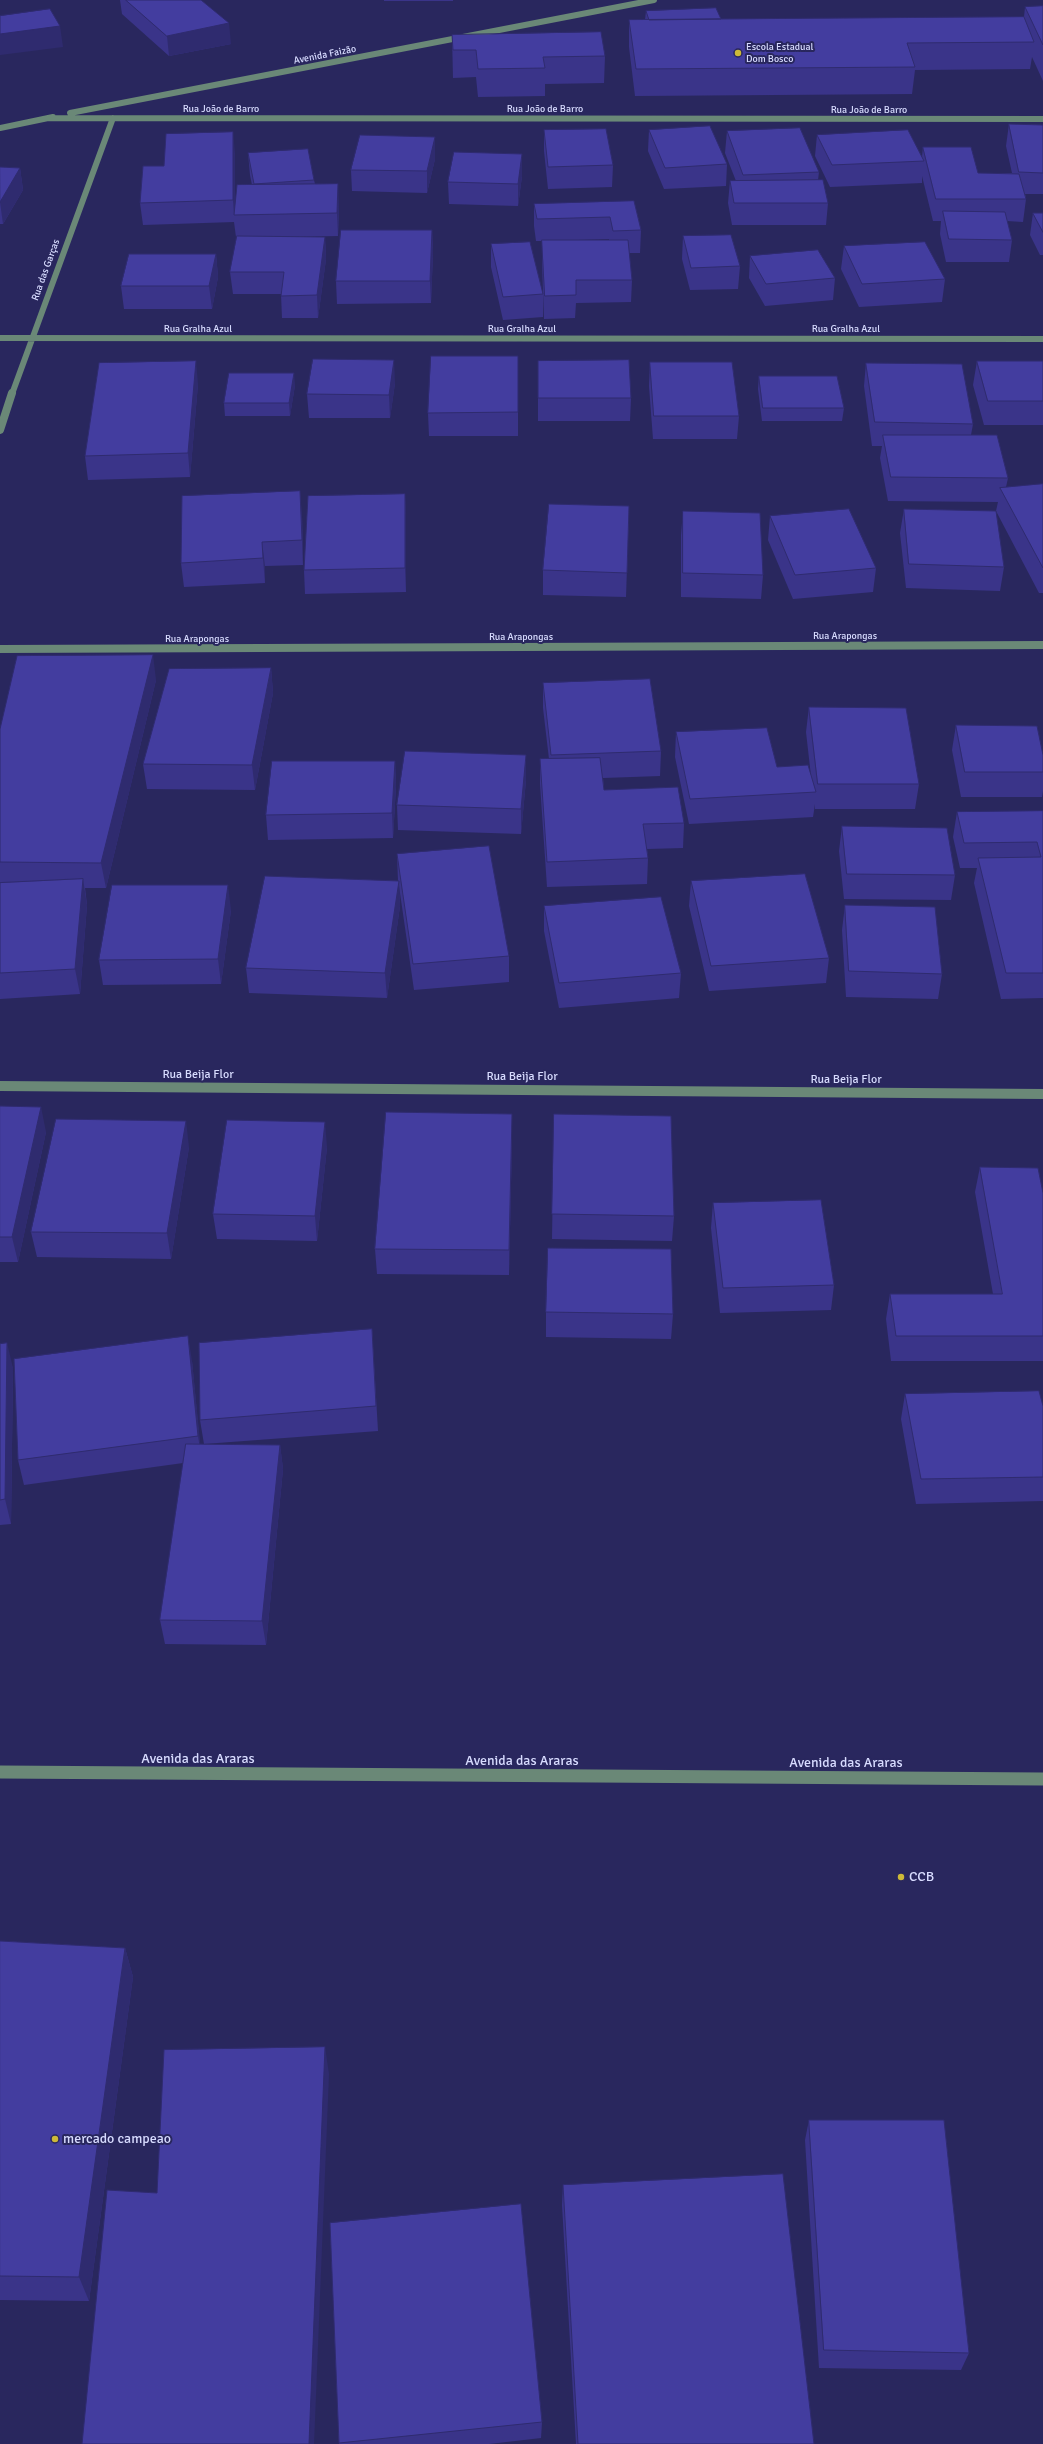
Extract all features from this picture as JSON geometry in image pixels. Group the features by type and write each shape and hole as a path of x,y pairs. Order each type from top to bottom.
{"street":[{"name":"Avenida Faizão","path":"0,128 654,0"},
{"name":"Rua João de Barro","path":"48,118 1043,119"},
{"name":"Rua das Garças","path":"0,430 31,338 113,118"},
{"name":"Rua Gralha Azul","path":"0,338 1043,339"},
{"name":"Rua Arapongas","path":"0,649 1043,646"},
{"name":"Rua Beija Flor","path":"0,1086 1043,1094"},
{"name":"Avenida das Araras","path":"0,1772 1043,1780"}],"building":[{"path":"126,0 201,0 229,23 167,36"},
{"path":"1043,6 1043,45 1025,7"},
{"path":"716,8 721,19 649,20 646,11"},
{"path":"50,9 60,26 0,34 0,16"},
{"path":"1024,17 1034,42 907,43 915,67 636,69 629,20"},
{"path":"601,32 605,56 543,57 545,68 478,69 476,50 453,50 452,35"},
{"path":"1009,124 1043,125 1043,173 1019,172"},
{"path":"710,126 727,164 665,168 649,130"},
{"path":"800,128 819,172 743,175 727,131"},
{"path":"606,129 613,165 548,167 544,130"},
{"path":"908,130 924,161 832,165 817,135"},
{"path":"233,132 233,200 140,203 143,166 164,166 166,134"},
{"path":"360,135 435,137 427,171 351,170"},
{"path":"923,147 971,147 978,173 1019,174 1026,199 936,199"},
{"path":"308,149 314,180 254,184 248,153"},
{"path":"454,152 522,154 518,184 448,182"},
{"path":"0,167 20,168 0,202"},
{"path":"823,180 828,203 734,203 730,181"},
{"path":"338,184 337,213 234,215 237,185"},
{"path":"634,201 641,230 613,231 610,217 537,219 534,204"},
{"path":"943,211 1005,212 1012,240 949,239"},
{"path":"1033,213 1043,213 1043,232"},
{"path":"341,230 432,230 430,281 336,281"},
{"path":"731,235 740,266 691,268 683,236"},
{"path":"237,236 325,237 317,295 281,296 284,272 230,272"},
{"path":"542,240 628,240 632,280 576,280 576,295 545,296"},
{"path":"530,242 543,294 503,297 491,244"},
{"path":"925,242 945,279 862,284 844,246"},
{"path":"818,250 835,278 766,284 750,256"},
{"path":"129,254 216,254 209,286 121,286"},
{"path":"431,356 518,356 518,412 428,413"},
{"path":"313,359 394,360 389,395 307,394"},
{"path":"629,360 631,398 538,398 538,361"},
{"path":"196,361 188,453 85,456 99,363"},
{"path":"977,361 1043,361 1043,401 988,401"},
{"path":"650,362 732,362 739,416 654,416"},
{"path":"866,363 962,364 973,424 875,422"},
{"path":"229,373 294,373 289,403 224,403"},
{"path":"759,376 837,376 844,408 763,408"},
{"path":"883,435 997,435 1008,478 891,477"},
{"path":"1043,484 1043,568 1000,488"},
{"path":"300,491 302,540 262,542 263,558 181,563 182,496"},
{"path":"405,494 405,568 304,570 308,496"},
{"path":"549,504 629,506 627,573 543,570"},
{"path":"849,509 876,568 795,575 770,516"},
{"path":"904,509 996,511 1004,567 909,564"},
{"path":"683,511 760,513 763,575 683,573"},
{"path":"153,655 101,863 0,862 0,729 17,656"},
{"path":"271,668 252,765 143,764 169,669"},
{"path":"650,679 661,751 551,755 543,683"},
{"path":"809,707 906,708 919,784 818,784"},
{"path":"956,725 1037,726 1043,755 1043,772 965,772"},
{"path":"767,728 777,767 808,765 816,792 690,799 676,732"},
{"path":"405,751 526,755 521,809 397,805"},
{"path":"600,758 604,790 678,787 684,823 643,824 648,858 547,862 540,759"},
{"path":"272,761 395,761 392,813 266,815"},
{"path":"1043,811 1043,973 1006,973 978,858 1041,857 1037,842 964,843 957,812"},
{"path":"842,826 947,828 955,875 847,874"},
{"path":"489,846 509,956 413,964 397,854"},
{"path":"805,874 829,958 711,966 691,881"},
{"path":"265,876 399,881 385,973 246,968"},
{"path":"83,879 75,969 0,973 0,883"},
{"path":"112,885 228,885 218,959 99,960"},
{"path":"661,897 681,973 559,983 544,906"},
{"path":"845,905 935,907 942,974 849,971"},
{"path":"0,1106 41,1107 12,1237 0,1237"},
{"path":"386,1112 512,1114 509,1250 375,1249"},
{"path":"554,1114 671,1116 674,1216 552,1214"},
{"path":"56,1119 186,1121 167,1233 31,1232"},
{"path":"227,1120 325,1122 315,1216 213,1214"},
{"path":"980,1167 1038,1168 1043,1193 1043,1336 896,1336 890,1294 1002,1294"},
{"path":"821,1200 834,1285 723,1288 713,1203"},
{"path":"548,1248 671,1249 673,1314 546,1312"},
{"path":"372,1329 376,1406 200,1420 199,1343"},
{"path":"188,1336 198,1436 18,1460 14,1359"},
{"path":"7,1343 5,1499 0,1500 0,1344"},
{"path":"1039,1391 1043,1406 1043,1477 921,1479 905,1394"},
{"path":"186,1444 280,1445 262,1621 160,1620"},
{"name":"mercado campeao","path":"0,1941 125,1948 79,2277 0,2276"},
{"path":"325,2047 309,2444 82,2444 107,2190 157,2193 164,2050"},
{"path":"809,2120 944,2120 969,2353 824,2350"},
{"path":"783,2174 814,2444 578,2444 563,2185"},
{"path":"521,2204 542,2422 339,2443 330,2223"}],"place":[{"name":"Escola Estadual Dom Bosco","path":"738,53"},
{"name":"CCB","path":"901,1877"},
{"name":"mercado campeao","path":"55,2139"}]}
